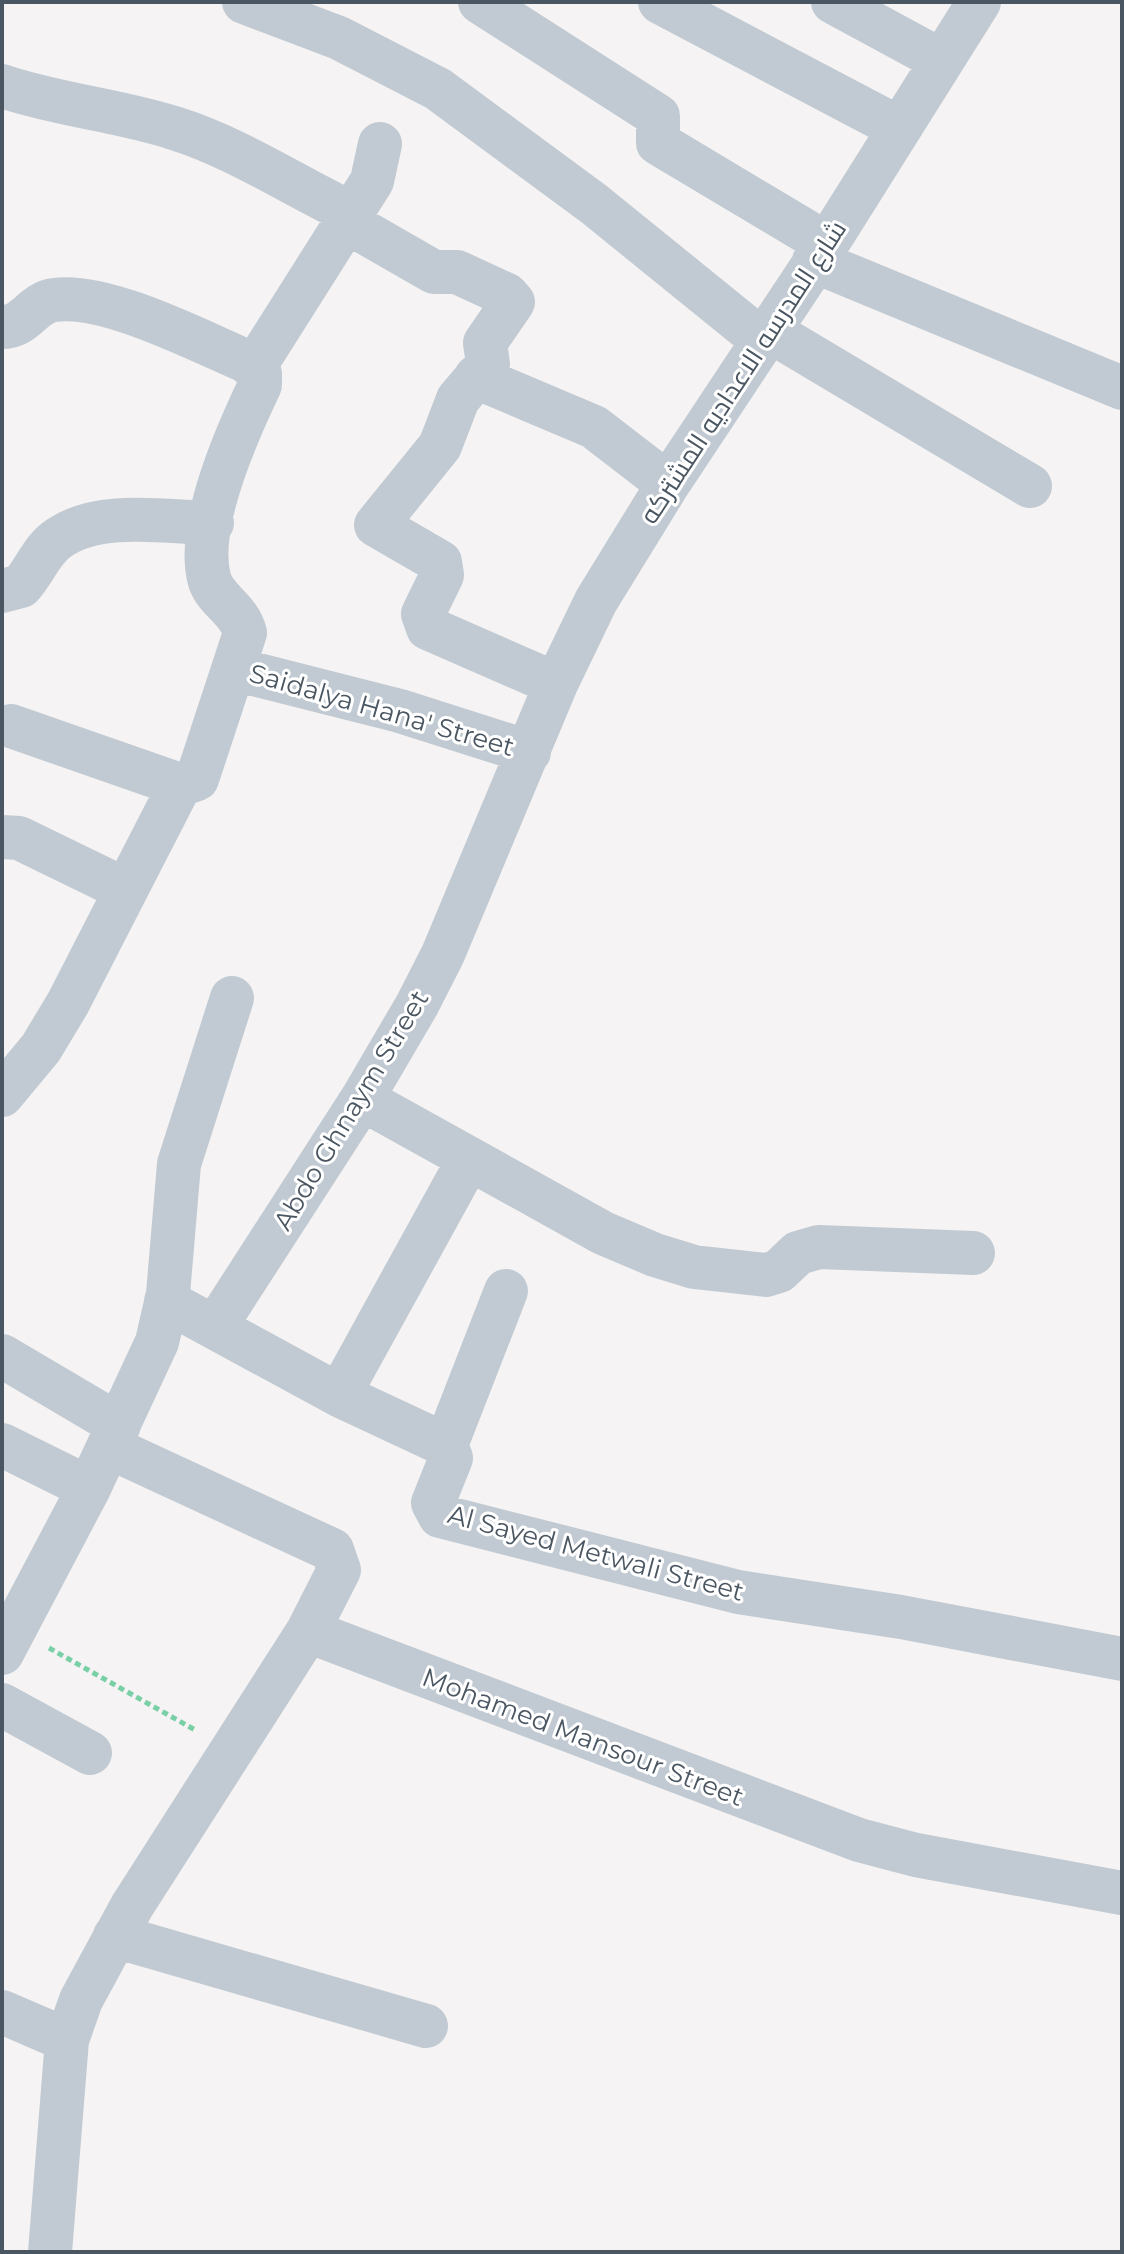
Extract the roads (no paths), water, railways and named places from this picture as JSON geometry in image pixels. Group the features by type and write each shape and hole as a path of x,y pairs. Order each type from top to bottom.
{"street":[{"path":"244,2 339,38 438,89 766,336 1030,486"},
{"path":"480,2 658,116 656,139 660,144 821,252 1122,388"},
{"path":"660,2 899,128"},
{"path":"833,2 942,61"},
{"name":"شارع المدرسه الاعداديه المشتركه","path":"529,752 556,684 596,601 979,2"},
{"path":"2,86 30,96 135,116 212,142 339,207 347,222 434,272 457,272 507,295 513,302 485,343 488,364 458,399 440,446 376,525 440,562 442,575 423,614 428,628 556,684"},
{"path":"11,726 180,785 197,779 245,633 241,619 216,592 208,577 207,546 224,468 255,380 372,181 380,144"},
{"path":"2,327 21,323 43,303 73,301 144,316 255,380"},
{"path":"476,377 594,427 668,484"},
{"path":"2,591 21,586 43,553 59,538 78,529 119,522 212,523"},
{"name":"Saidalya Hana' Street","path":"234,669 400,711 529,752"},
{"name":"Abdo Ghnaym Street","path":"215,1327 362,1099 443,954 529,752"},
{"path":"2,1095 41,1048 180,785"},
{"path":"2,837 19,838 126,890"},
{"path":"6,1635 89,1488 157,1342 166,1301 179,1164 232,998"},
{"path":"362,1099 603,1233 694,1267 766,1275 779,1271 798,1253 819,1247 973,1253"},
{"path":"339,1395 469,1159"},
{"path":"166,1301 339,1395 446,1445 506,1291"},
{"path":"2,1356 114,1436 332,1550 339,1563 337,1577 308,1631 115,1936 81,2000 67,2040 50,2252"},
{"path":"2,1445 89,1488"},
{"name":"Al Sayed Metwali Street","path":"446,1445 451,1458 433,1503 440,1516 693,1582 1122,1659"},
{"name":"Mohamed Mansour Street","path":"308,1631 859,1840 916,1855 1122,1893"},
{"path":"2,1705 90,1753"},
{"path":"115,1936 426,2026"},
{"path":"2,2012 67,2040"}]}
